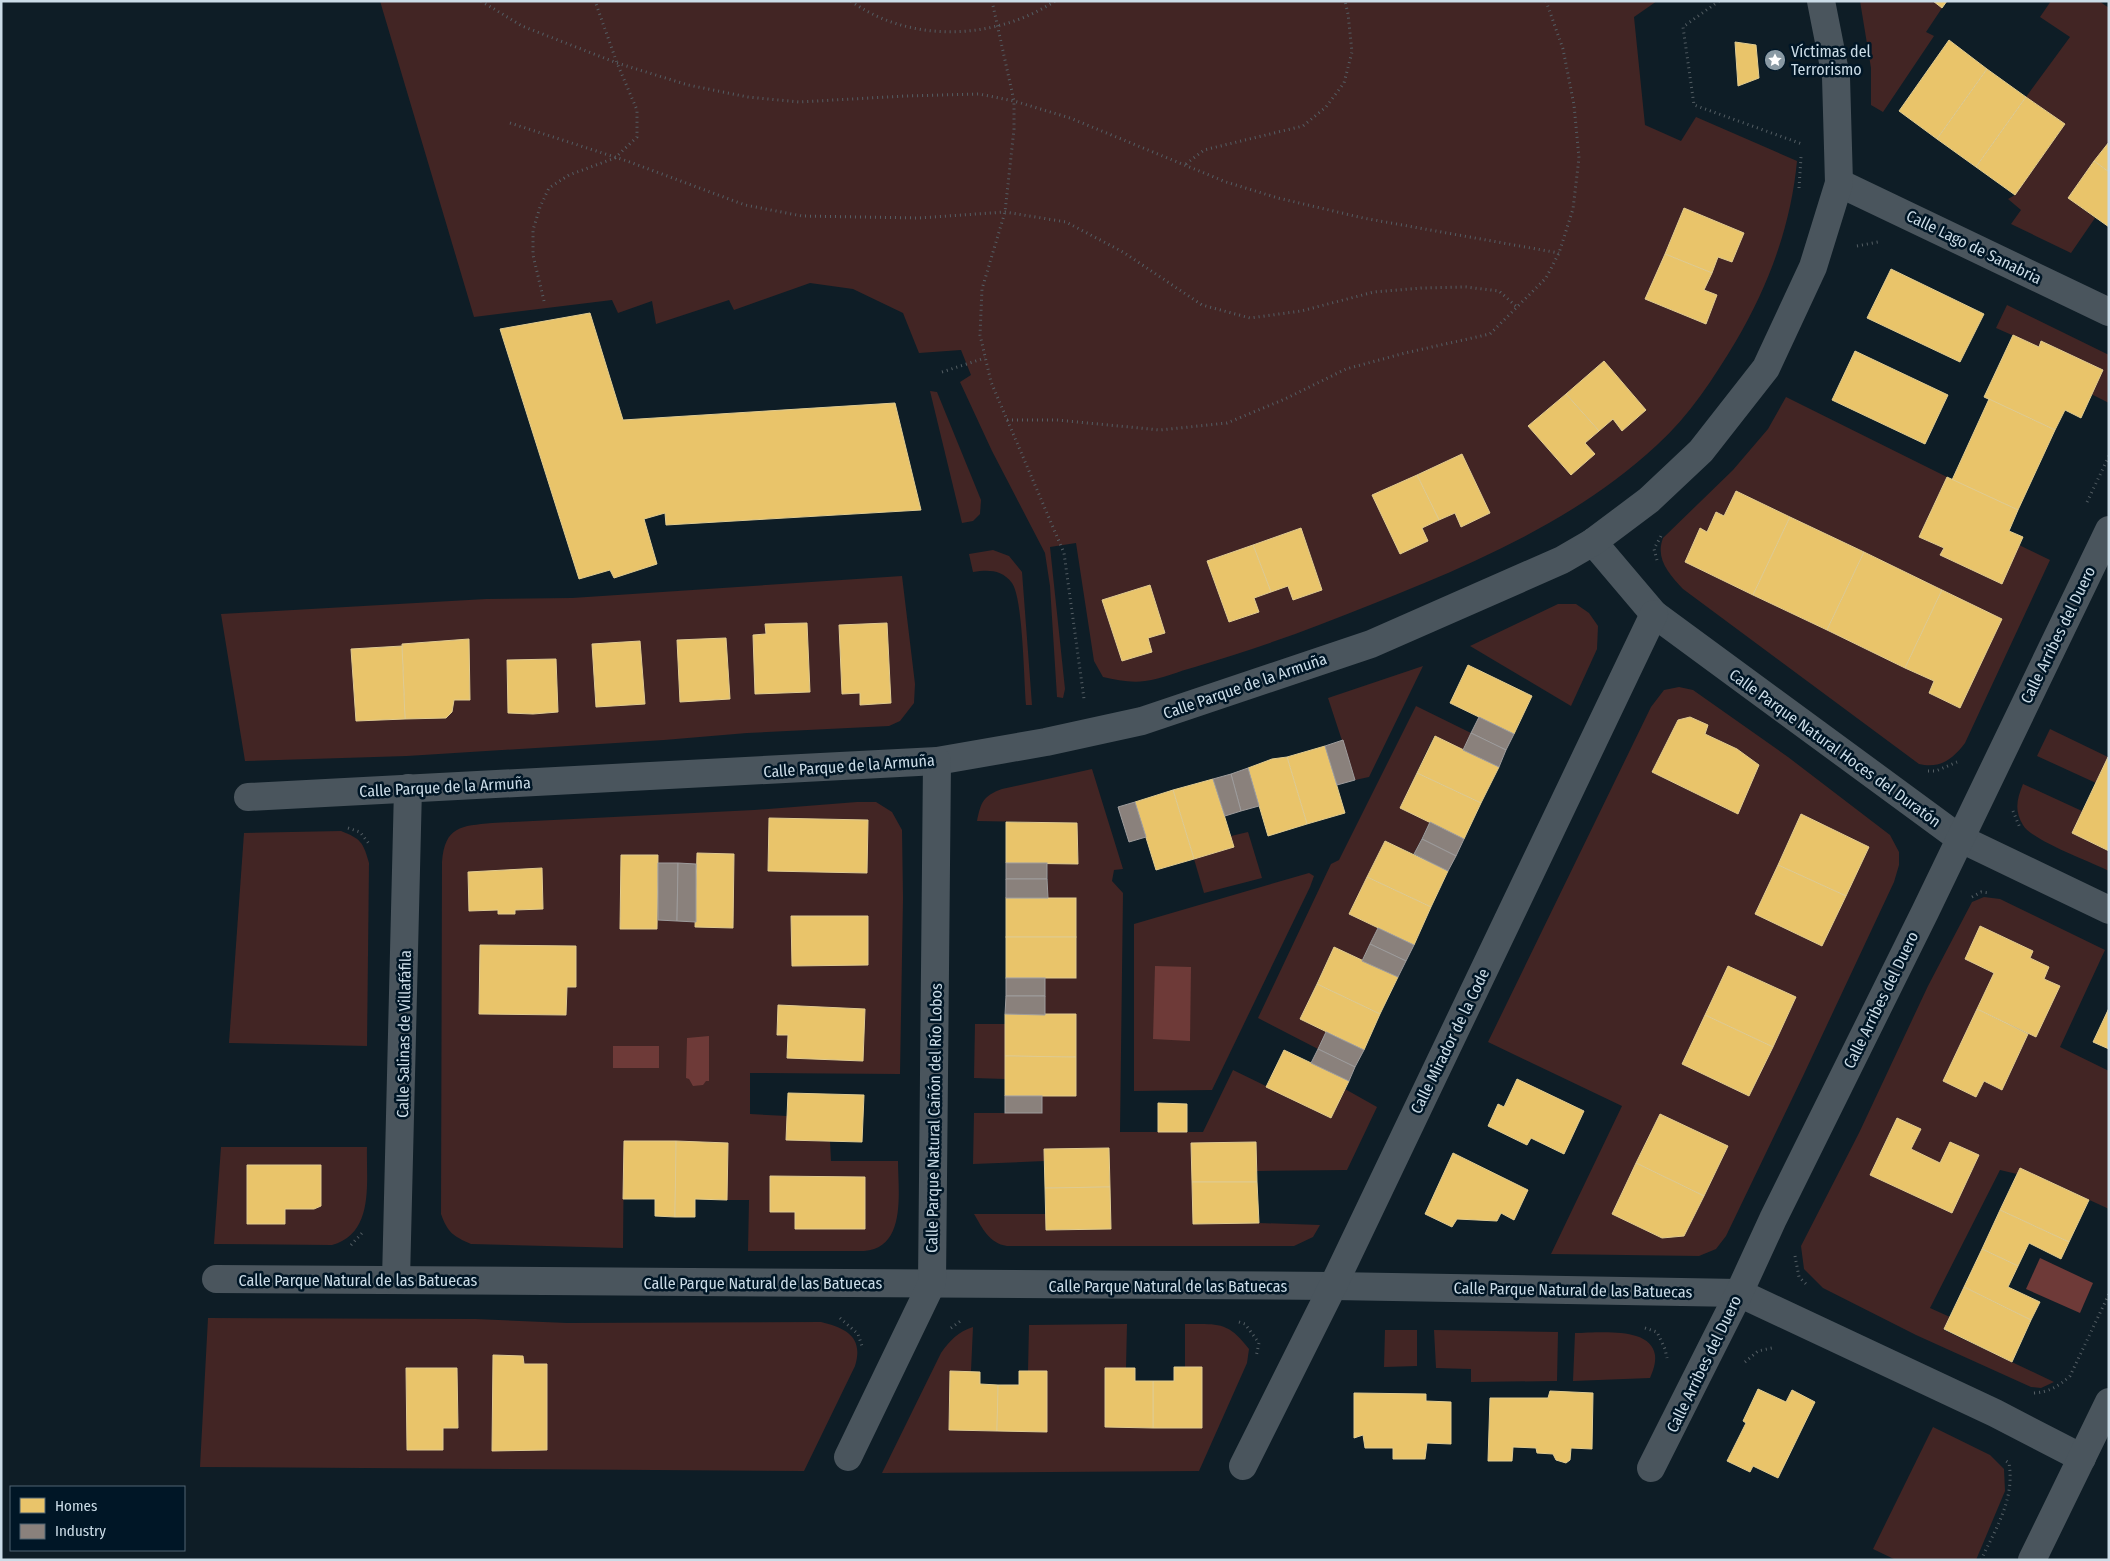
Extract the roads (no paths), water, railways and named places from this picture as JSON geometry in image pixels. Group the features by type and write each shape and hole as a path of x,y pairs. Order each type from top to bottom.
{"street":[{"name":"Calle Parque de la Armuña","path":"248,796 937,761 1046,742 1142,721 1371,644 1562,560 1593,542 1649,500 1701,451 1766,368 1813,267 1839,183 1836,76 1821,1"},
{"name":"Calle Lago de Sanabria","path":"1839,183 2109,312"},
{"name":"Calle Arribes del Duero","path":"1651,1468 1739,1293 2109,530"},
{"name":"Calle Parque Natural Hoces del Duratón","path":"1593,542 1654,614 1959,838 2109,910"},
{"name":"Calle Mirador de la Code","path":"1243,1466 1333,1286 1654,614"},
{"name":"Calle Parque Natural Cañón del Río Lobos","path":"848,1457 932,1283 937,761"},
{"name":"Calle Salinas de Villafáfila","path":"396,1280 408,788"},
{"name":"Calle Parque Natural de las Batuecas","path":"216,1279 1333,1286 1739,1293 1995,1413 2082,1458"},
{"path":"2032,1560 2109,1402"}],"place":[{"name":"Víctimas del Terrorismo","path":"1775,60"}]}
